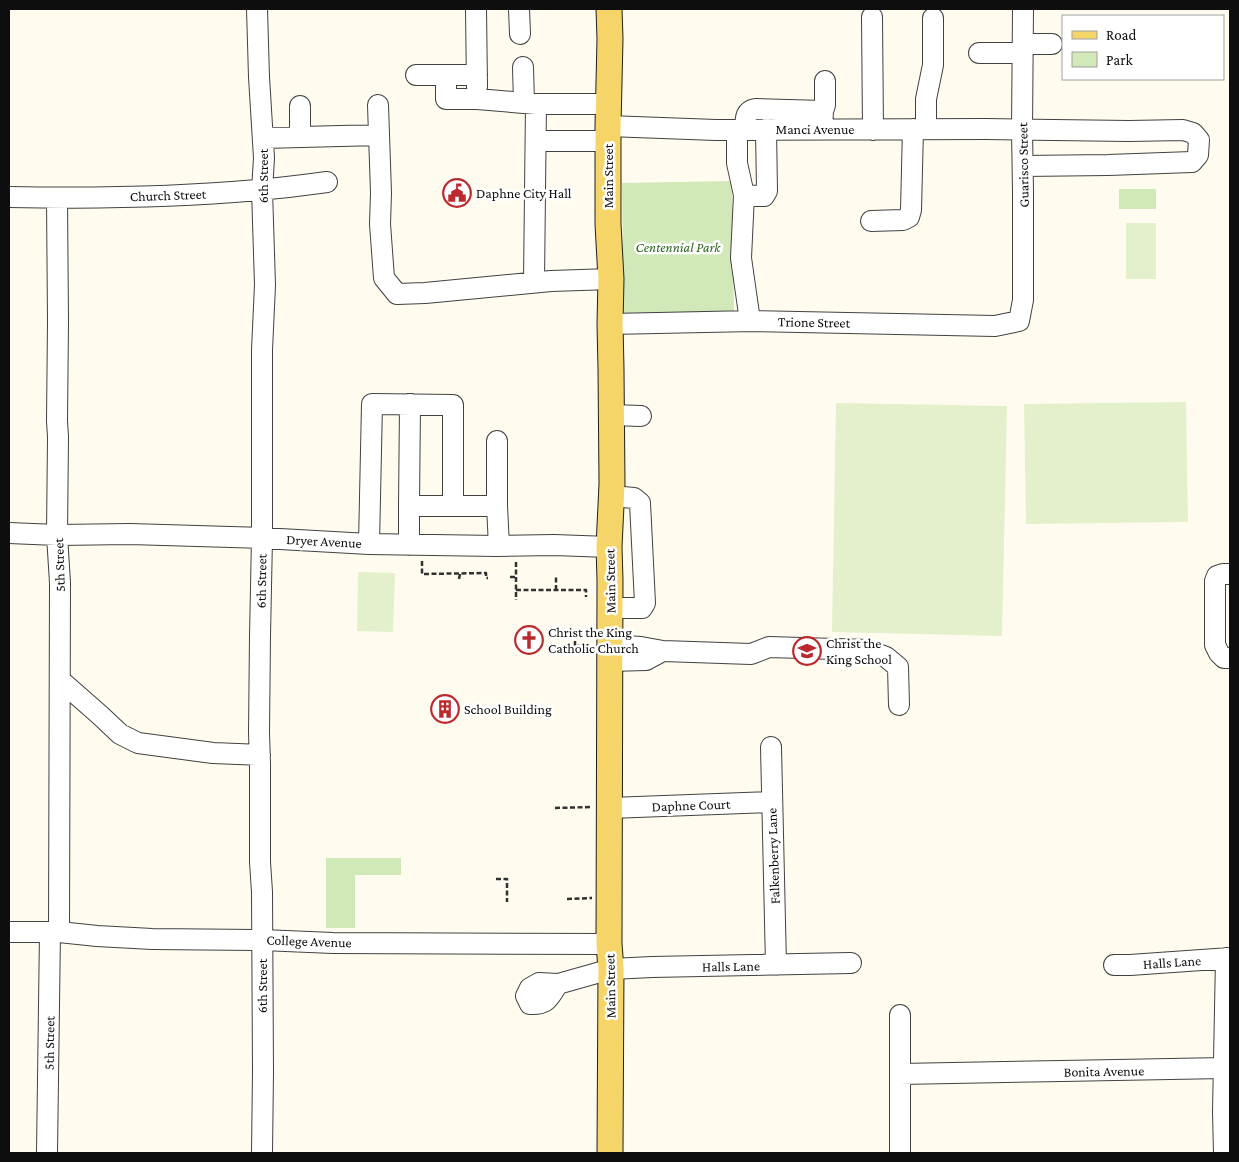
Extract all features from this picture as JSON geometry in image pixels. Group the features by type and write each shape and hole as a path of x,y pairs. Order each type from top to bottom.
{"main road":[{"name":"Main Street","path":"609,9 608,224 611,279 610,653 603,807 611,969 610,1153"}],"street":[{"name":"6th Street","path":"257,9 258,77 264,158 262,190 265,285 262,359 260,636 262,1153"},
{"path":"476,9 477,99"},
{"path":"519,9 520,34"},
{"name":"Guarisco Street","path":"1019,321 1023,300 1023,9"},
{"path":"872,17 873,130"},
{"path":"871,221 903,220 909,217 920,129 933,65 933,18"},
{"path":"979,53 1052,44"},
{"path":"523,67 536,141 534,282"},
{"path":"416,75 477,75"},
{"path":"446,75 446,99 530,103 608,124"},
{"path":"750,321 741,258 744,195 737,164 741,130 747,113 755,109 822,120 825,105 825,81"},
{"path":"378,105 381,193 380,224 384,278 397,294 425,293 551,280 611,279"},
{"path":"300,106 300,137"},
{"name":"Manci Avenue","path":"608,124 716,130 766,130 822,120 873,130 986,128 1129,132 1183,130 1193,133 1199,140 1198,155 1192,162 1108,166 1023,166"},
{"path":"536,141 608,124"},
{"path":"744,195 764,196 767,191 766,130"},
{"path":"263,138 380,135"},
{"name":"Church Street","path":"9,197 57,198 178,195 262,190 327,182"},
{"name":"5th Street","path":"47,1153 55,932 60,680 60,583 57,535 57,198"},
{"name":"Trione Street","path":"610,324 750,321 995,326 1019,321"},
{"path":"369,544 372,404 453,405 453,506"},
{"path":"410,404 409,506 416,545"},
{"path":"611,415 641,416"},
{"path":"497,441 499,546"},
{"path":"610,608 642,608 644,603 640,502 634,498 611,496"},
{"path":"409,506 497,506"},
{"name":"Dryer Avenue","path":"9,533 262,538 369,544 609,547"},
{"path":"1228,660 1219,653 1215,645 1215,581 1217,576 1230,574"},
{"path":"610,653 641,647 663,651 751,654 769,647 868,650 886,657 898,667 899,705"},
{"path":"60,680 120,734 138,743 212,753 260,755"},
{"name":"Falkenberry Lane","path":"771,748 776,965"},
{"name":"Daphne Court","path":"603,807 772,802"},
{"name":"College Avenue","path":"9,932 55,932 152,939 333,943 609,944"},
{"path":"1224,1152 1224,1068 1228,958"},
{"name":"Halls Lane","path":"1114,965 1228,958"},
{"name":"Halls Lane","path":"558,984 611,969 851,963"},
{"path":"900,1015 900,1153"},
{"name":"Bonita Avenue","path":"900,1074 1224,1068"}],"path":[{"path":"416,545 422,574 486,573 486,578 488,578"},
{"path":"516,558 516,600"},
{"path":"460,574 460,579"},
{"path":"510,577 516,577"},
{"path":"556,578 556,590"},
{"path":"516,590 586,590 586,597"},
{"path":"570,631 575,631 575,646 610,653"},
{"path":"555,808 603,807"},
{"path":"496,879 507,879 507,902"},
{"path":"567,899 596,898"}],"green space":[{"name":"Centennial Park","path":"732,181 734,312 624,313 622,183"},
{"path":"1119,189 1156,189 1156,209 1119,209"},
{"path":"1126,223 1156,223 1156,279 1126,279"},
{"path":"1186,402 1188,522 1026,524 1024,404"},
{"path":"836,403 1007,406 1002,636 832,632"},
{"path":"358,572 395,573 393,632 357,631"},
{"path":"326,858 401,858 401,875 355,875 355,928 326,928"}],"place":[{"name":"Daphne City Hall","path":"457,193"},
{"name":"Christ the King Catholic Church","path":"529,640"},
{"name":"Christ the King School","path":"807,651"},
{"name":"School Building","path":"445,709"}]}
